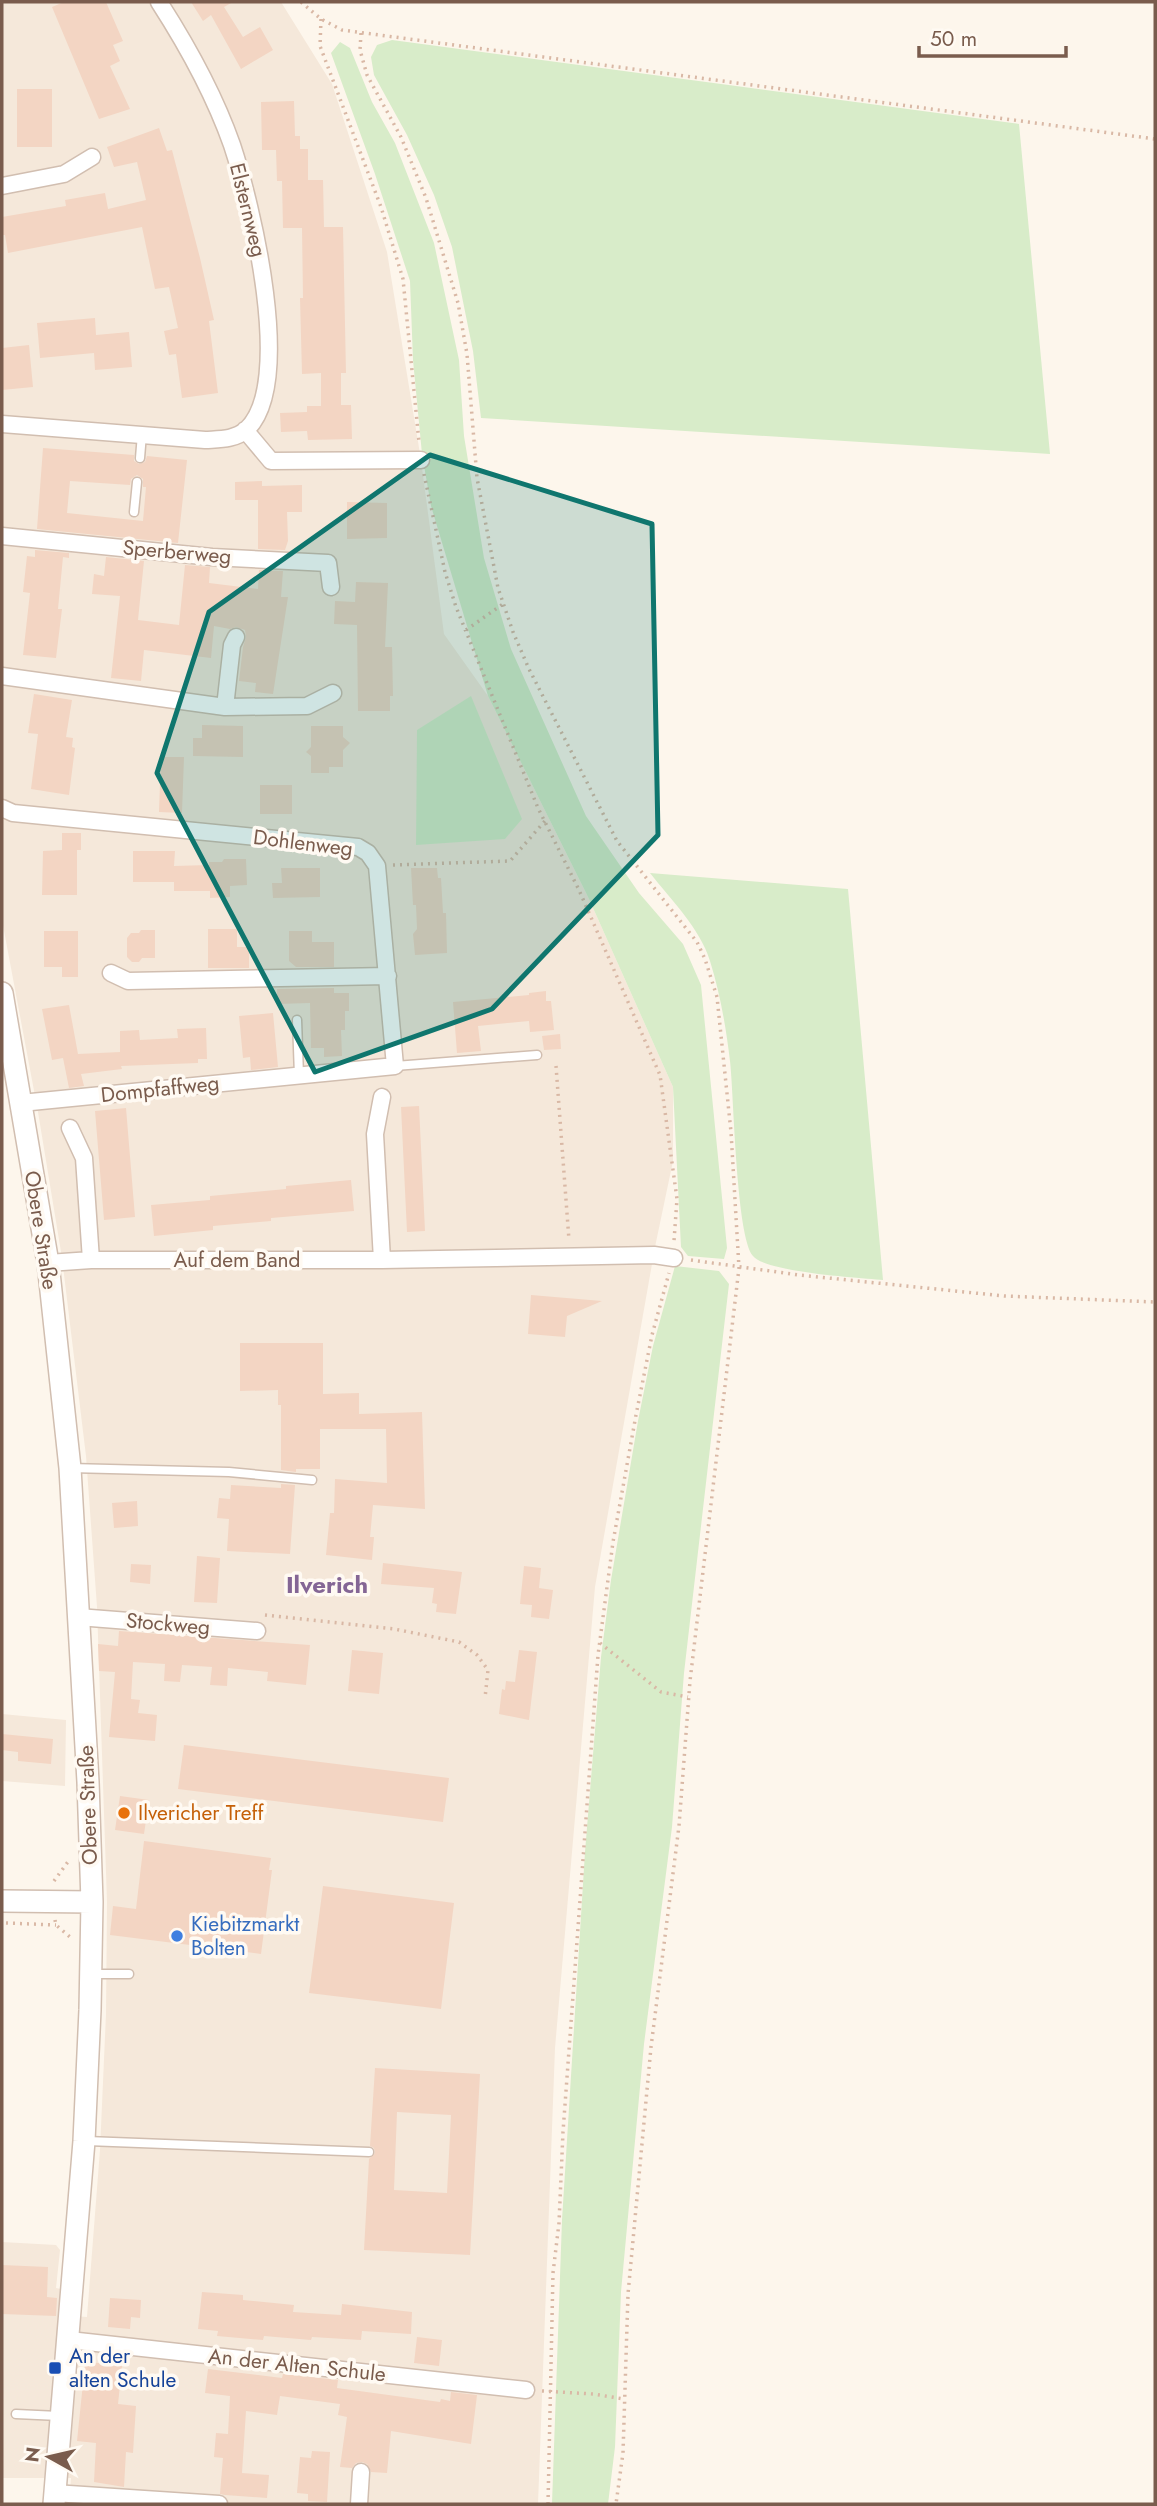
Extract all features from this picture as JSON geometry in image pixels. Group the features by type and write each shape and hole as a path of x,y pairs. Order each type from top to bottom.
{"street":[{"name":"Elsternweg","path":"159,2 185,43 232,144 257,237 268,331 266,391 258,414 245,430"},
{"path":"2,186 64,174 92,157"},
{"path":"2,424 229,439 245,430 271,461 421,460"},
{"name":"Sperberweg","path":"2,536 212,557 328,562 331,587"},
{"path":"226,706 232,645 236,637"},
{"path":"2,676 226,706 307,706 333,693"},
{"name":"Dohlenweg","path":"2,808 13,813 358,847 368,853 377,866 388,976"},
{"path":"111,973 128,981 388,976 395,1066"},
{"name":"Obere Straße","path":"2,993 48,1263 70,1468 78,1617 92,1782 91,1974 84,2141 69,2360 62,2416 58,2501"},
{"name":"Dompfaffweg","path":"21,1103 395,1066"},
{"path":"382,1097 375,1134 382,1260"},
{"path":"70,1128 84,1158 91,1260"},
{"name":"Auf dem Band","path":"48,1263 91,1260 382,1260 654,1255 674,1258"},
{"name":"Stockweg","path":"78,1617 257,1631"},
{"path":"2,1901 92,1902"},
{"name":"An der Alten Schule","path":"69,2360 526,2389"},
{"path":"359,2504 361,2472"},
{"path":"58,2501 219,2504"}],"lane":[{"path":"140,458 142,435"},
{"path":"134,512 137,482"},
{"path":"297,1020 299,1076"},
{"path":"395,1066 537,1055"},
{"path":"70,1468 229,1472 312,1480"},
{"path":"91,1974 129,1974"},
{"path":"84,2141 369,2152"},
{"path":"16,2414 62,2416"}],"path":[{"path":"301,2 321,19 342,30 1155,139"},
{"path":"321,19 320,46 381,206 403,279 421,460 445,572 466,630 545,821 579,890 660,1075 677,1199 674,1258 652,1335 636,1415 613,1542 600,1643 583,1837 559,2223 553,2273 548,2504"},
{"path":"466,630 503,604"},
{"path":"377,866 510,861 545,821"},
{"path":"556,1066 570,1256"},
{"path":"674,1258 739,1268 1004,1296 1155,1302"},
{"path":"253,1614 394,1629 459,1643 477,1655 488,1670 485,1698"},
{"path":"600,1643 661,1692 689,1698"},
{"path":"2,1923 56,1925"},
{"path":"526,2389 593,2393 624,2399"}],"highlighted area":[{"path":"430,455 652,524 658,835 492,1009 315,1072 157,773 209,612"}],"shaded area":[{"path":"2,2 281,2 332,84 387,252 421,460 444,634 488,696 589,899 673,1087 673,1161 655,1247 595,1587 555,2048 538,2504 69,2504 71,2478 2,2478 2,2242 56,2245 60,2250 56,2288 61,2289 58,2315 87,2317 100,2150 106,2014 107,1902 97,1607 86,1456 62,1258 2,920"},
{"path":"2,1714 66,1720 65,1786 2,1781"}],"green space":[{"path":"392,40 1019,124 1050,454 481,418 473,351 452,247 434,195 407,135 374,75 371,57 377,45"},
{"path":"340,42 350,48 372,102 395,143 434,243 459,360 464,436 484,558 511,649 586,816 639,893 683,944 701,985 727,1248 724,1259 688,1256 681,1247 673,1087 589,899 488,696 431,506 422,454 413,360 410,281 331,53"},
{"path":"471,696 522,819 505,839 416,845 417,730"},
{"path":"650,873 848,889 883,1280 793,1270 761,1262 753,1256 747,1243 739,1195 730,1061 714,973 692,926"},
{"path":"675,1266 719,1271 729,1284 684,1673 672,1827 644,2044 621,2292 615,2447 608,2504 552,2504 562,2220 585,1852 601,1657 638,1421 653,1346"}],"building":[{"path":"64,2 106,2 123,41 113,45 120,61 110,66 130,109 99,119 52,7"},
{"path":"191,2 233,2 224,7 243,37 260,27 273,50 241,69 211,15 203,21"},
{"path":"17,89 52,89 52,147 17,147"},
{"path":"294,101 295,136 300,136 300,149 308,149 308,180 323,180 324,227 343,227 346,373 341,373 341,405 351,405 352,439 308,440 307,431 281,432 280,413 307,412 307,406 321,406 321,373 302,374 302,228 283,228 282,181 277,181 276,150 262,150 261,102"},
{"path":"159,128 167,151 172,150 214,320 209,321 218,393 182,398 176,354 169,355 164,331 178,328 169,287 155,289 142,227 8,253 5,235 2,235 2,217 66,206 65,200 105,193 108,209 146,200 137,162 114,167 107,147"},
{"path":"95,318 96,335 129,332 132,367 95,370 94,353 40,358 37,323"},
{"path":"29,345 33,387 2,390 2,348"},
{"path":"43,448 134,455 134,461 139,464 145,462 147,456 187,460 178,543 37,529","holes":["137,475 143,479 143,487 146,487 143,521 67,513 70,481 130,485 131,479"]},
{"path":"262,481 262,486 302,485 302,512 287,512 288,541 285,550 258,549 258,500 235,500 235,482"},
{"path":"347,502 387,503 387,538 347,539"},
{"path":"35,550 69,553 69,558 63,557 58,609 62,609 56,658 23,655 30,593 23,592 27,556 35,557"},
{"path":"106,557 144,561 138,620 179,625 185,565 210,567 209,583 258,589 259,570 283,571 281,597 288,597 273,694 255,692 256,683 239,681 246,637 245,630 236,627 230,629 214,626 211,658 144,650 141,681 111,678 120,596 92,594 94,574 104,576"},
{"path":"356,582 388,583 385,647 392,647 393,696 390,696 390,711 358,711 357,625 334,624 335,601 355,602"},
{"path":"34,694 72,700 66,737 73,738 72,747 75,748 69,795 31,789 38,734 28,733"},
{"path":"202,725 243,726 243,757 193,756 193,738 202,738"},
{"path":"311,726 343,726 343,737 350,743 343,750 343,767 329,767 329,773 311,773 311,756 306,752 311,747"},
{"path":"161,757 184,757 182,813 159,812"},
{"path":"260,785 292,785 292,814 260,814"},
{"path":"62,833 81,833 81,850 77,850 77,895 42,895 43,851 62,850"},
{"path":"133,851 175,851 174,866 209,865 209,862 222,862 224,859 246,859 247,885 230,886 230,897 210,898 210,891 174,891 174,882 133,882"},
{"path":"281,868 320,868 320,897 273,898 272,883 282,883"},
{"path":"411,868 437,868 438,878 441,878 443,913 446,913 447,953 415,955 413,934 417,929 416,905 413,905"},
{"path":"208,929 237,929 237,947 249,947 249,968 208,968"},
{"path":"141,930 155,930 155,958 142,958 139,962 132,962 127,957 127,938 131,933 139,933"},
{"path":"44,931 78,931 78,977 62,977 62,967 44,967"},
{"path":"289,931 312,931 312,942 334,942 334,967 296,967 289,961"},
{"path":"334,988 334,993 349,993 349,1011 345,1011 345,1030 341,1030 342,1056 324,1057 324,1048 311,1048 310,1003 277,1004 277,989"},
{"path":"546,991 546,1001 551,1001 554,1030 530,1032 529,1021 478,1026 481,1051 457,1053 453,1002"},
{"path":"69,1005 78,1054 120,1052 120,1031 139,1030 140,1040 178,1038 177,1029 206,1028 207,1059 198,1059 198,1063 121,1066 122,1069 81,1074 84,1086 69,1088 63,1058 52,1060 42,1009"},
{"path":"273,1013 278,1067 251,1070 250,1057 243,1058 239,1016"},
{"path":"560,1034 561,1049 544,1050 542,1036"},
{"path":"419,1106 425,1231 407,1232 401,1107"},
{"path":"126,1108 135,1217 104,1220 95,1111"},
{"path":"351,1180 354,1211 271,1218 271,1221 213,1226 213,1230 154,1236 151,1205 210,1200 210,1196"},
{"path":"531,1295 602,1301 567,1316 565,1337 528,1334"},
{"path":"240,1343 323,1343 323,1394 359,1393 359,1414 422,1412 425,1509 373,1505 370,1537 374,1537 372,1560 326,1555 330,1513 334,1513 335,1479 387,1483 386,1429 320,1429 320,1469 296,1469 296,1472 281,1470 281,1405 278,1405 278,1390 240,1391"},
{"path":"281,1484 295,1485 290,1554 227,1551 229,1519 217,1518 219,1498 230,1499 231,1485 281,1488"},
{"path":"137,1501 138,1526 114,1528 112,1503"},
{"path":"197,1556 220,1558 217,1603 194,1602"},
{"path":"383,1563 462,1572 456,1614 436,1612 437,1604 432,1603 434,1588 381,1584"},
{"path":"131,1564 151,1565 150,1584 130,1582"},
{"path":"524,1566 541,1568 539,1588 553,1590 549,1619 531,1617 532,1605 520,1604"},
{"path":"119,1631 310,1645 306,1685 267,1681 268,1672 228,1668 227,1686 210,1685 212,1667 182,1665 180,1682 164,1681 165,1664 133,1662 131,1699 140,1700 138,1713 157,1715 155,1741 109,1737 115,1672 99,1671 98,1644 118,1646"},
{"path":"352,1650 383,1653 379,1694 348,1691"},
{"path":"519,1650 537,1652 529,1720 499,1714 502,1689 505,1690 506,1681 515,1682"},
{"path":"2,1734 53,1739 51,1764 18,1761 18,1752 2,1750"},
{"path":"184,1745 449,1778 443,1822 178,1789"},
{"path":"120,1796 149,1800 144,1834 115,1830"},
{"path":"144,1841 271,1858 269,1870 272,1870 261,1954 110,1935 113,1906 136,1909"},
{"path":"323,1886 454,1903 441,2009 309,1993"},
{"path":"375,2068 480,2074 470,2255 364,2250 369,2159 375,2153 370,2146","holes":["397,2112 451,2115 447,2193 394,2190"]},
{"path":"2,2265 48,2267 47,2297 57,2298 56,2316 2,2314"},
{"path":"202,2292 243,2295 243,2300 294,2305 293,2312 341,2315 342,2304 412,2312 411,2334 362,2331 361,2340 264,2336 263,2340 217,2336 218,2331 198,2329"},
{"path":"110,2298 141,2300 140,2318 131,2317 130,2329 108,2327"},
{"path":"417,2337 442,2340 439,2366 414,2363"},
{"path":"90,2362 122,2366 118,2404 136,2406 133,2453 126,2452 124,2487 94,2482 96,2443 77,2441 85,2364"},
{"path":"208,2369 282,2378 283,2374 338,2380 337,2388 440,2402 441,2399 450,2401 451,2392 477,2395 471,2444 391,2431 387,2473 371,2472 367,2464 362,2462 356,2463 352,2468 340,2467 347,2417 338,2415 340,2404 280,2396 277,2415 246,2411 242,2473 269,2475 267,2498 220,2494 223,2458 214,2457 216,2433 228,2434 230,2396 205,2393"},
{"path":"312,2451 330,2452 327,2502 308,2501 308,2494 297,2493 300,2457 311,2458"}],"place":[{"name":"Ilvericher Treff","path":"124,1813"},
{"name":"Kiebitzmarkt Bolten","path":"177,1936"},
{"name":"An der alten Schule","path":"55,2368"}],"district":[{"name":"Ilverich","path":"327,1585"}]}
